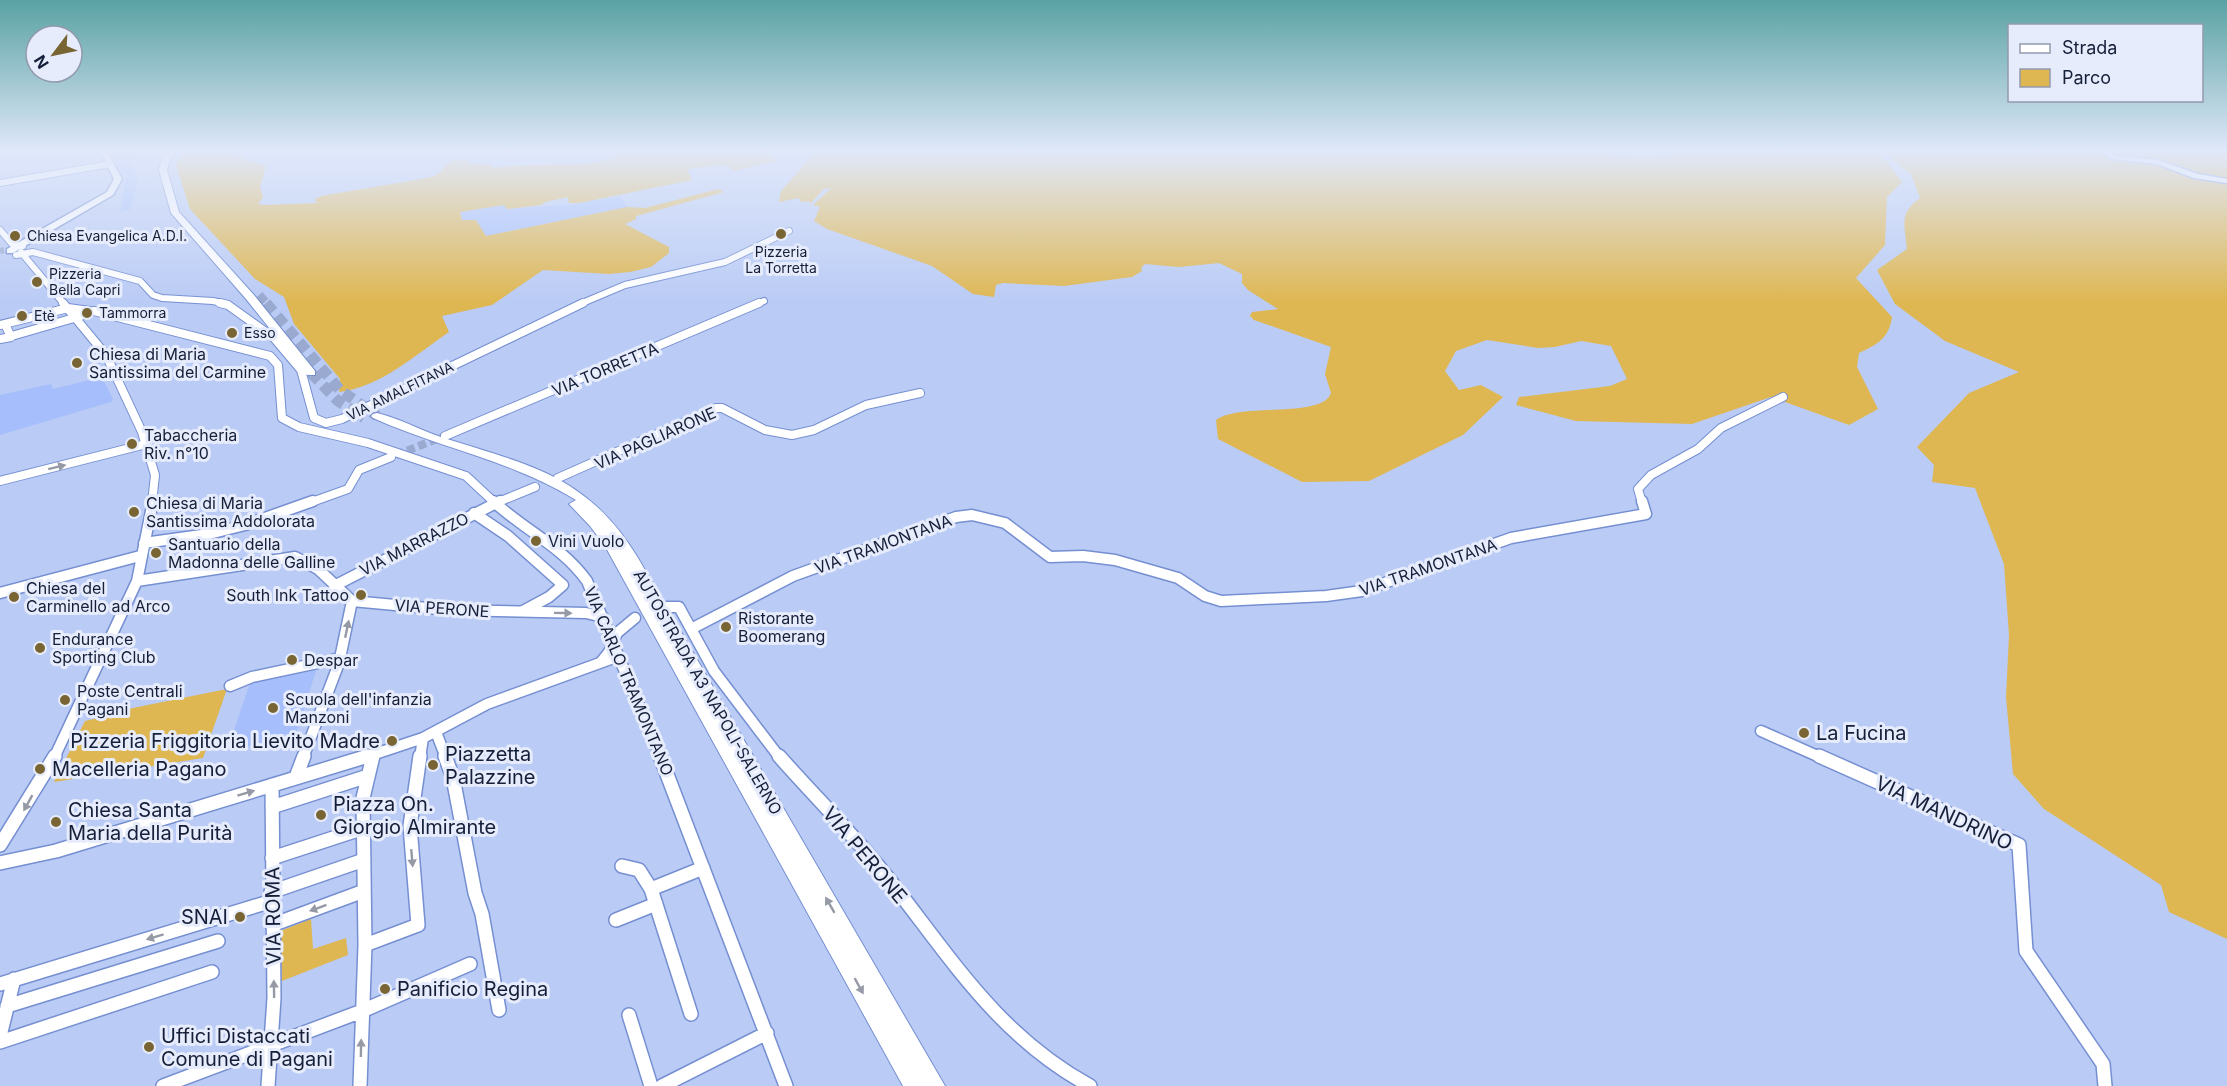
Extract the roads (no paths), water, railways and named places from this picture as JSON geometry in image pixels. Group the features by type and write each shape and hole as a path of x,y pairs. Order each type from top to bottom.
{"highway":[{"path":"171,201 174,213 250,297 311,373"},
{"path":"179,201 187,217 259,296"},
{"name":"AUTOSTRADA A3 NAPOLI-SALERNO","path":"915,1086 640,596 595,523 563,496 523,475 398,434 373,418 539,474 581,498 606,521 650,591 934,1086"}],"main road":[{"path":"15,251 99,201"}],"street":[{"path":"0,230 15,251 83,315 106,355 146,444 155,475 137,581 49,764 23,811 0,845"},
{"name":"VIA AMALFITANA","path":"15,251 33,252 140,281 153,295 162,298 213,301 228,305 251,325 274,338 294,362 306,381 314,418 326,423 342,419 616,289 716,265 766,244 789,231"},
{"name":"VIA TORRETTA","path":"445,436 764,302"},
{"path":"2,324 83,315"},
{"path":"0,339 83,315"},
{"name":"VIA CARLO TRAMONTANO","path":"83,315 117,318 270,356 278,365 281,412 288,422 300,428 333,434 444,466 466,476 510,517 545,539 575,564 587,581 622,662 704,868 786,1086"},
{"path":"2,324 13,336"},
{"name":"VIA PAGLIARONE","path":"558,478 716,408 722,408 758,427 792,435 810,431 869,405 920,393"},
{"name":"VIA TRAMONTANA","path":"691,629 794,576 896,537 956,517 972,515 1005,523 1050,557 1083,556 1115,560 1179,578 1204,596 1221,601 1326,596 1362,591 1511,538 1646,514 1638,489 1651,475 1698,448 1721,428 1784,397"},
{"path":"0,481 146,444"},
{"path":"144,543 201,536 276,515 348,489 359,470 391,457"},
{"path":"495,502 535,487"},
{"name":"VIA MARRAZZO","path":"334,586 495,502"},
{"path":"474,513 508,536 563,585 549,597 521,612"},
{"path":"243,526 244,537"},
{"path":"0,594 140,556"},
{"path":"137,581 295,557 308,561 352,601 338,663 296,777"},
{"name":"VIA PERONE","path":"352,601 429,609 586,613 608,629"},
{"name":"VIA PERONE","path":"666,607 680,607 714,671 765,741 890,881 947,958 993,1013 1068,1074 1090,1086"},
{"path":"639,616 617,633 608,629 624,624 639,616"},
{"path":"599,663 609,652 608,629"},
{"path":"0,863 56,851 373,755 423,738 488,704 599,663 622,662"},
{"path":"230,686 252,677 338,663"},
{"name":"VIA MANDRINO","path":"1761,731 2019,845 2026,951 2103,1064 2105,1086"},
{"path":"436,732 442,740 453,777 475,893 482,914 499,1010"},
{"path":"365,945 418,925 410,826 423,738"},
{"path":"360,1086 365,945 363,798 373,755"},
{"path":"272,807 368,776"},
{"name":"VIA ROMA","path":"268,1086 274,998 272,785"},
{"path":"272,858 364,828"},
{"path":"0,984 272,897 364,860"},
{"path":"622,866 639,870 651,889 691,1014"},
{"path":"651,889 704,868"},
{"path":"272,925 364,891"},
{"path":"616,920 656,904"},
{"path":"8,1006 218,941"},
{"path":"163,1086 362,1011 470,964"},
{"path":"0,1042 212,972"},
{"path":"0,1036 14,979"},
{"path":"628,1015 651,1086"},
{"path":"662,1086 766,1034"}],"tunnel":[{"path":"0,251 4,250"},
{"path":"259,295 267,304"},
{"path":"266,303 340,390 377,416"},
{"path":"311,373 338,401 364,418"},
{"path":"396,455 442,437"}],"place":[{"name":"Pizzeria La Torretta","path":"781,234"},
{"name":"Chiesa Evangelica A.D.I.","path":"15,236"},
{"name":"Pizzeria Bella Capri","path":"37,282"},
{"name":"Tammorra","path":"87,313"},
{"name":"Etè","path":"22,316"},
{"name":"Esso","path":"232,333"},
{"name":"Chiesa di Maria Santissima del Carmine","path":"77,363"},
{"name":"Tabaccheria Riv. n°10","path":"132,444"},
{"name":"Chiesa di Maria Santissima Addolorata","path":"134,512"},
{"name":"Vini Vuolo","path":"536,541"},
{"name":"Santuario della Madonna delle Galline","path":"156,553"},
{"name":"South Ink Tattoo","path":"361,595"},
{"name":"Chiesa del Carminello ad Arco","path":"14,597"},
{"name":"Ristorante Boomerang","path":"726,627"},
{"name":"Endurance Sporting Club","path":"40,648"},
{"name":"Despar","path":"292,660"},
{"name":"Poste Centrali Pagani","path":"65,700"},
{"name":"Scuola dell'infanzia Manzoni","path":"273,708"},
{"name":"La Fucina","path":"1804,733"},
{"name":"Pizzeria Friggitoria Lievito Madre","path":"392,741"},
{"name":"Piazzetta Palazzine","path":"433,765"},
{"name":"Macelleria Pagano","path":"40,769"},
{"name":"Piazza On. Giorgio Almirante","path":"321,815"},
{"name":"Chiesa Santa Maria della Purità","path":"56,822"},
{"name":"SNAI","path":"240,917"},
{"name":"Panificio Regina","path":"385,989"},
{"name":"Uffici Distaccati Comune di Pagani","path":"149,1047"}]}
